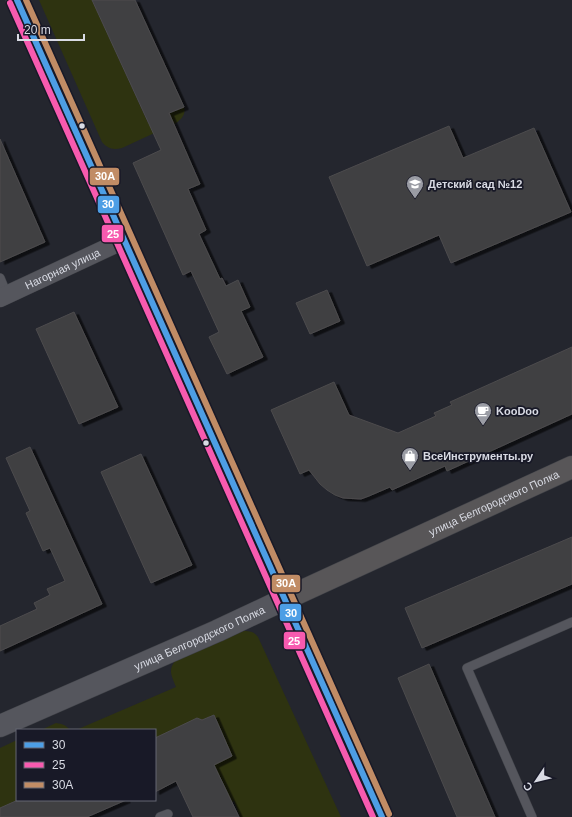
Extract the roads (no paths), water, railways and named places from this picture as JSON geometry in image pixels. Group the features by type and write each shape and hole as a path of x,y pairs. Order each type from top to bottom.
{"main road":[{"path":"17,0 382,817"},
{"name":"улица Белгородского Полка","path":"285,599 572,467"}],"street":[{"name":"Нагорная улица","path":"4,296 124,240"},
{"name":"улица Белгородского Полка","path":"0,726 217,631 285,599"}],"lane":[{"path":"0,278 4,296"},
{"path":"532,817 467,668 572,622"}],"place":[{"name":"Детский сад №12","path":"415,199"},
{"name":"KooDoo","path":"483,426"},
{"name":"ВсеИнструменты.ру","path":"410,471"}]}
